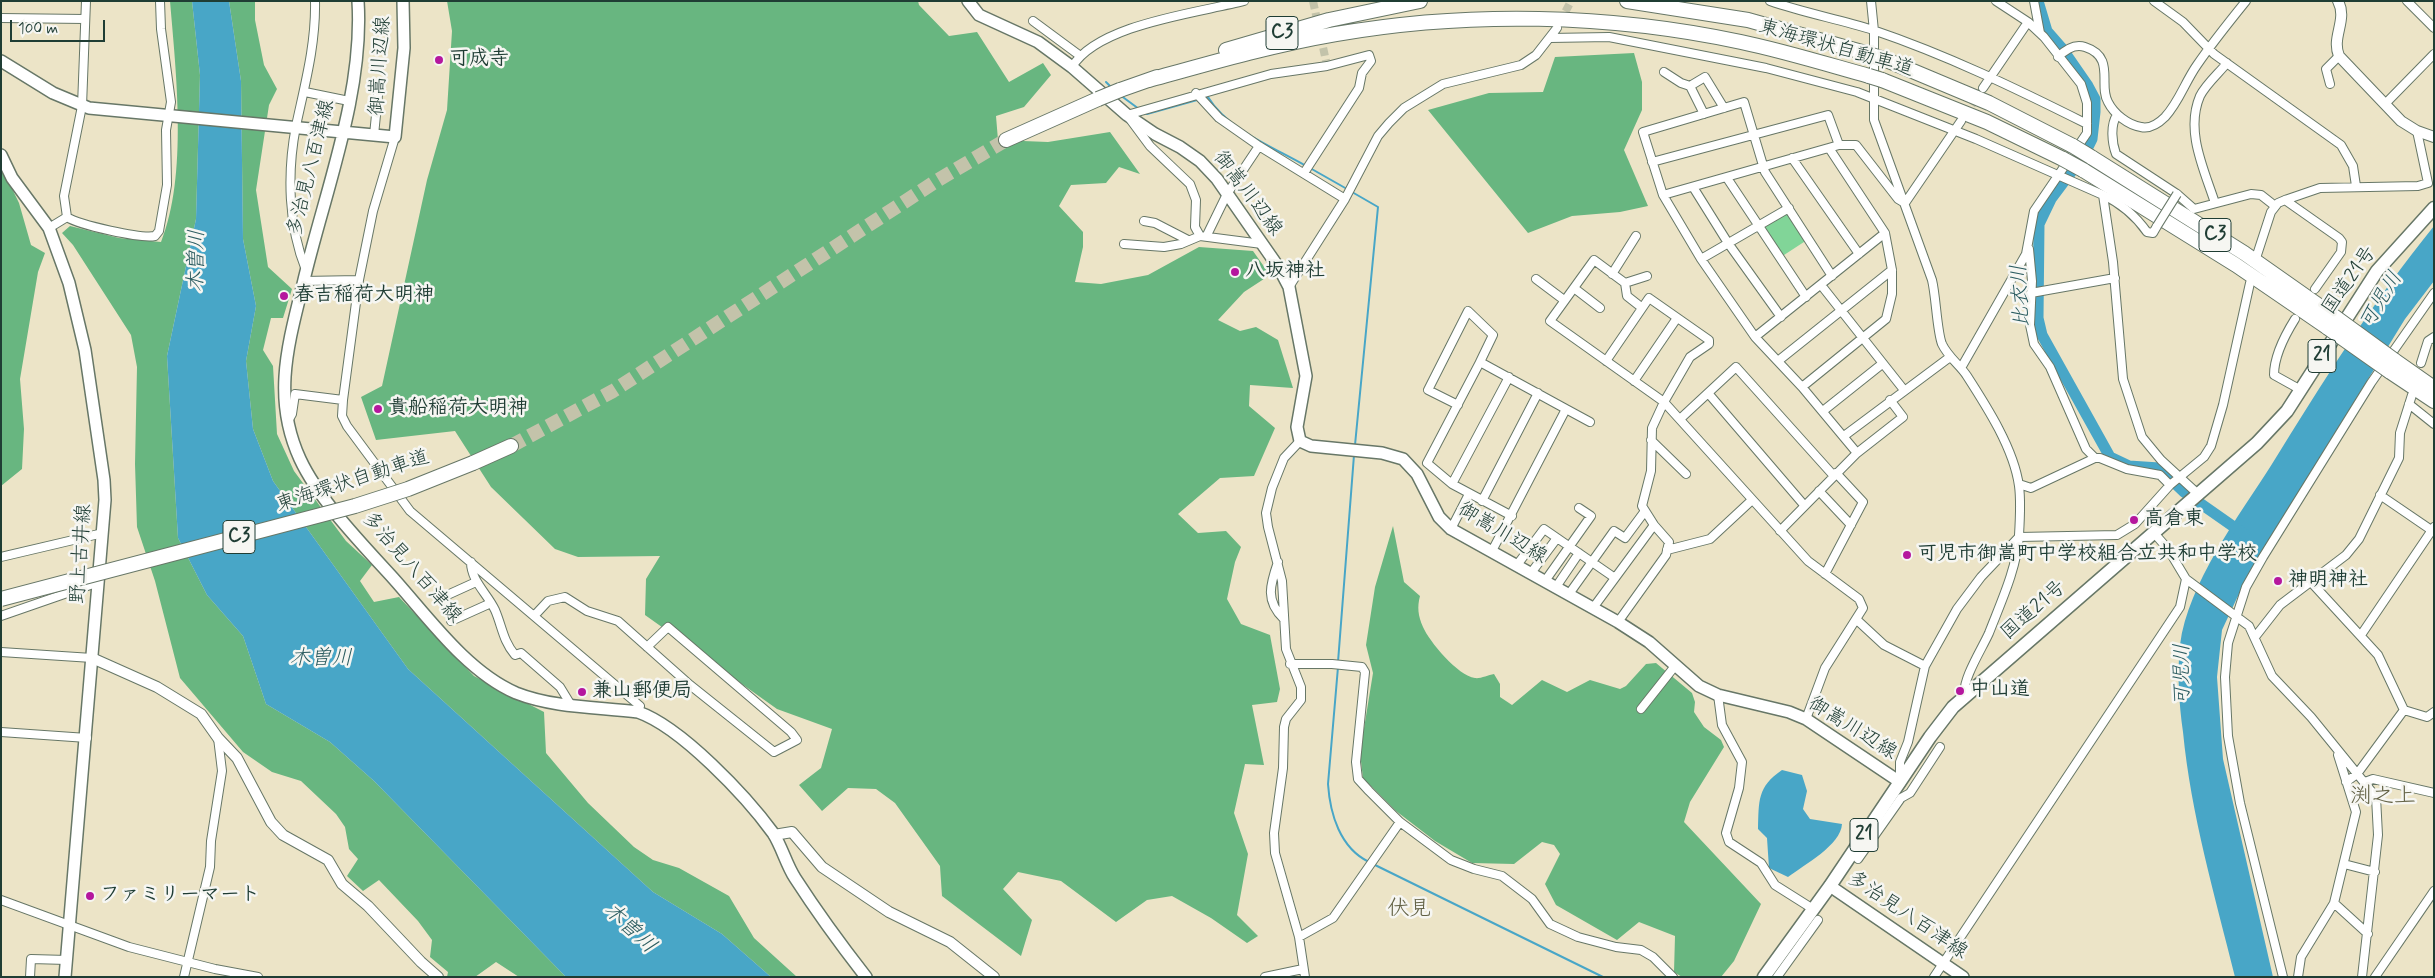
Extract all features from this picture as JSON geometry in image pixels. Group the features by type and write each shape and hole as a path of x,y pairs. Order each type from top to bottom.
{"highway":[{"name":"東海環状自動車道","path":"1149,80 1190,63 1267,37 1329,20 1420,1"},
{"name":"東海環状自動車道","path":"1627,1 1748,20 1869,54 1989,103 2073,146 2244,253 2392,366 2434,401"},
{"name":"東海環状自動車道","path":"1006,140 1098,99 1149,80 1242,54 1335,34 1401,26 1524,20 1610,24 1708,36 1776,50 1882,80 1987,122 2063,158 2332,322"},
{"name":"国道21号","path":"1764,977 1815,914 1830,886 1930,737 1953,707 2258,444 2287,411 2377,271 2434,208"},
{"name":"東海環状自動車道","path":"2392,366 2434,388"},
{"name":"東海環状自動車道","path":"1,599 355,506 473,463 511,446"}],"main road":[{"name":"多治見八百津線","path":"358,1 357,56 349,101 304,275 287,351 284,374 288,422 308,475 324,498 390,574 478,670 517,693 571,705 638,712 660,721 709,762 761,818 774,835 794,876 866,977"},
{"name":"御嵩川辺線","path":"167,117 395,137 403,68 404,1"},
{"name":"御嵩川辺線","path":"968,1 979,15 1038,42 1072,67 1127,115 1200,161 1227,194 1289,287 1306,376 1297,427 1300,441 1311,446 1382,453 1403,459 1417,474 1439,517 1451,529 1618,622 1649,642 1699,686 1718,695 1789,712 1806,719 1900,782"},
{"path":"1,61 53,94 82,106 167,117"},
{"name":"野上古井線","path":"1,155 12,178 49,228 69,283 84,350 104,480 103,533 66,977"},
{"name":"多治見八百津線","path":"1830,886 1963,977"}],"street":[{"path":"67,217 64,196 82,106 86,1"},
{"path":"49,228 67,217 127,234 155,236 161,223 167,185 167,117 171,102 160,29 160,1"},
{"path":"314,1 316,28 305,92 296,127 291,177 293,229 304,275 359,280"},
{"path":"1072,67 1079,55 1113,37 1145,24 1184,13 1217,8 1244,1"},
{"path":"1770,1 1811,14 1874,30 1990,76 2087,124"},
{"path":"1871,1 1874,30 1873,99 1876,129 1932,280 1941,342 1950,357 1961,368 1992,416 2010,456 2019,484 2019,536 2008,580 1988,635 1968,678 1965,696"},
{"path":"1996,1 2028,22 2040,33 2081,84 2087,103 2087,133 2034,211 2030,228 2030,325 2034,344 2050,367 2086,449 2095,458 2127,469 2160,475 2170,485"},
{"path":"2034,1 2040,33"},
{"path":"2154,1 2183,22 2208,49 2341,145 2353,166 2356,186"},
{"path":"2058,57 2070,47 2083,46 2095,52 2103,62 2107,101 2117,115 2141,127 2158,123 2176,103 2208,49 2246,1"},
{"path":"2338,1 2342,12 2335,44 2339,56 2386,103 2401,121 2417,131 2434,137"},
{"path":"2407,1 2434,28"},
{"path":"1,18 85,19"},
{"path":"1033,21 1079,55"},
{"path":"1983,88 2028,22"},
{"path":"1289,287 1345,199 1378,136 1404,108 1443,84 1521,64 1536,55 1557,28"},
{"path":"1550,38 1610,37 1818,81 1857,92 1955,130 2120,203 2131,212 2147,232 2153,233 2177,194"},
{"path":"2386,103 2434,54"},
{"path":"1204,235 1195,227 1196,200 1190,184 1150,146 1127,115 1196,93 1271,74 1368,55 1371,61 1362,73 1359,88 1304,172"},
{"path":"2330,84 2326,68 2339,56"},
{"path":"2215,204 2193,134 2196,111 2201,94 2227,63"},
{"path":"1664,72 1681,83 1690,86 1704,114"},
{"path":"1690,86 1705,77 1724,108"},
{"path":"374,135 379,85"},
{"path":"305,92 349,101"},
{"path":"1196,93 1219,118 1259,146 1345,199"},
{"path":"1832,276 1763,167 1744,102 1643,132 1663,195 1701,259 1755,337 1802,387 1857,453"},
{"path":"1652,162 1828,115 1839,144"},
{"path":"2117,115 2113,121 2116,154 2177,194 2194,209 2251,194 2261,195 2275,206"},
{"path":"1905,203 1961,121"},
{"path":"2257,255 2271,212 2275,206 2285,200 2320,188 2418,186 2428,183 2417,131"},
{"path":"395,137 373,210 359,280 343,400 342,416 346,426 410,511 640,706 638,712"},
{"path":"1663,195 1839,144 1856,145 1898,199 1905,203"},
{"path":"1204,235 1227,194 1259,146"},
{"path":"1802,387 1886,319 1892,294 1892,270 1885,233 1829,148"},
{"path":"1792,158 1859,254"},
{"path":"1727,178 1806,297"},
{"path":"1693,187 1728,242 1781,317"},
{"path":"2103,195 2115,278 2123,379 2142,437 2160,460 2179,477 2194,499"},
{"path":"2285,200 2342,242 2340,252 2315,289"},
{"path":"1701,259 1789,208"},
{"path":"1144,221 1155,223 1188,240"},
{"path":"1755,337 1885,233"},
{"path":"1124,244 1164,247 1181,244 1204,235 1262,244"},
{"path":"1612,274 1636,236"},
{"path":"1961,368 2026,254 2029,244"},
{"path":"1625,283 1594,260 1550,321 1664,402 1808,561 1859,599 1863,608 1825,668 1806,719"},
{"path":"1778,361 1892,270"},
{"path":"1625,283 1647,276"},
{"path":"2031,293 2044,293 2115,278"},
{"path":"1536,279 1564,300"},
{"path":"1625,283 1626,296 1642,307"},
{"path":"1900,782 1900,762 1910,733 1926,666 1957,609 1971,590 2019,536 2117,535 2136,524 2170,485 2196,464 2211,446 2223,405 2250,283"},
{"path":"1821,285 1904,390"},
{"path":"1574,288 1600,308"},
{"path":"2283,977 2240,803 2228,736 2225,677 2226,654 2230,632 2238,616 2246,588 2263,557 2371,383 2434,293"},
{"path":"1606,361 1649,298 1709,340 1709,344 1690,357 1664,402 1652,428 1651,471 1642,506 1654,525 1669,542 1666,555 1618,622"},
{"path":"1458,405 1428,390 1468,311 1493,335 1458,405 1427,463 1452,484 1512,516"},
{"path":"1634,381 1677,318"},
{"path":"2295,319 2287,332 2274,365 2274,375 2301,390"},
{"path":"2421,363 2428,341 2434,337"},
{"path":"2425,350 2434,355"},
{"path":"1844,436 1950,357"},
{"path":"1480,362 1590,422"},
{"path":"1823,411 1882,364"},
{"path":"1680,419 1736,367 1834,474 1863,502 1826,574"},
{"path":"1452,484 1509,377"},
{"path":"1482,501 1538,393"},
{"path":"1708,393 1804,505"},
{"path":"288,422 292,414 294,394 343,400"},
{"path":"2256,637 2271,614 2310,581 2346,555 2355,544 2399,458 2400,433 2412,395"},
{"path":"1780,531 1834,474 1857,453 1903,417 1890,400"},
{"path":"2409,404 2434,424"},
{"path":"1492,551 1512,516 1566,409"},
{"path":"1651,440 1686,474"},
{"path":"1265,977 1304,973 1298,936 1275,853 1274,834 1283,768 1284,727 1286,719 1301,700 1301,687 1290,664 1286,649 1282,581 1266,513 1272,488 1284,458 1300,441"},
{"path":"2019,484 2031,488 2095,458"},
{"path":"1819,490 1851,525"},
{"path":"1451,529 1469,494"},
{"path":"2361,634 2433,529 2380,495"},
{"path":"1667,550 1710,539 1752,500"},
{"path":"1545,581 1591,516 1579,508"},
{"path":"1568,594 1614,531 1624,538 1645,511"},
{"path":"2136,524 2168,549 2189,582 2238,616 2249,626 2256,637 2272,676 2311,717 2376,797 2378,805 2378,835 2362,977"},
{"path":"1593,608 1654,525"},
{"path":"1517,565 1544,529 1615,578"},
{"path":"1,558 103,533"},
{"path":"1531,573 1557,538"},
{"path":"1556,587 1579,553"},
{"path":"470,562 476,582 491,603 510,650 515,655 521,653 560,687 571,705"},
{"path":"1278,562 1270,584 1269,597 1284,619"},
{"path":"2310,581 2361,634 2378,655 2404,710 2427,717 2434,712"},
{"path":"1,616 99,582"},
{"path":"443,598 476,582"},
{"path":"1934,977 2180,607 2189,582"},
{"path":"534,616 548,601 565,597 587,611 618,621 647,647 690,685 774,752 797,740 791,732 668,627 647,647"},
{"path":"451,621 491,603"},
{"path":"1857,620 1884,645 1926,666"},
{"path":"1,652 92,658 157,687 201,714 218,738 236,758 271,822 283,835 328,860 342,884 368,906 421,962 438,977"},
{"path":"1290,664 1332,664 1362,667 1365,672 1356,762 1358,779 1400,822 1451,860 1474,869 1502,876 1532,899 1550,924 1578,937 1616,947 1641,950 1654,957 1674,977"},
{"path":"1641,710 1675,666"},
{"path":"1718,695 1722,725 1742,762 1739,788 1726,834 1730,842 1761,863 1775,885 1815,914 1777,977"},
{"path":"2346,782 2357,774 2404,710"},
{"path":"1,732 87,738"},
{"path":"184,977 210,867 211,840 222,771 218,738"},
{"path":"1858,859 1900,798 1910,792 1940,747"},
{"path":"2298,977 2301,957 2334,903 2356,812 2336,750"},
{"path":"2365,782 2373,779 2434,793"},
{"path":"1298,936 1334,918 1400,822"},
{"path":"774,835 792,832 822,867 889,912 950,942 994,977"},
{"path":"2344,864 2375,872"},
{"path":"2375,977 2434,892"},
{"path":"1,900 129,947 188,961 215,970 258,977"},
{"path":"2334,903 2368,934"},
{"path":"30,977 31,959 67,960"}],"green space":[{"path":"170,1 192,1 200,75 196,219 167,356 178,538 207,595 243,636 266,704 330,742 374,781 566,977 519,977 496,962 475,977 447,977 448,972 430,957 432,940 418,921 379,880 363,891 347,876 358,859 349,849 345,827 336,814 301,781 272,772 243,752 180,678 155,581 137,527 135,464 137,367 131,335 73,245 62,233 70,226 119,238 161,242 175,186 177,155 177,91"},
{"path":"229,1 255,1 255,20 264,65 277,89 269,105 256,190 268,267 292,289 283,318 271,318 263,350 273,366 277,434 294,471 346,541 372,565 360,581 374,602 399,597 474,676 544,712 546,753 588,803 634,847 653,860 679,868 729,896 754,938 797,977 771,977 722,934 653,892 408,669 273,481 253,429 246,361 256,306 243,239 241,81"},
{"path":"447,1 918,1 919,5 949,36 977,32 1009,82 1043,63 1051,75 1024,107 996,116 998,140 1048,142 1110,132 1140,174 1119,167 1106,183 1071,185 1059,206 1083,232 1083,247 1075,282 1101,284 1148,275 1199,247 1253,251 1270,275 1244,292 1218,320 1240,331 1256,327 1278,340 1293,388 1250,385 1249,406 1275,428 1254,476 1220,478 1178,514 1198,533 1226,531 1241,547 1235,562 1227,599 1241,624 1270,635 1280,689 1277,702 1252,705 1264,765 1245,764 1234,813 1248,854 1237,915 1258,936 1247,943 1211,918 1172,896 1147,900 1116,922 1061,881 1018,872 1003,889 1032,920 1021,956 942,896 940,866 895,803 876,789 848,788 822,811 799,785 821,768 832,729 777,709 645,615 646,579 660,556 578,557 555,549 491,487 455,431 376,440 361,397 382,386 427,180 447,110 452,31"},
{"path":"1634,53 1642,82 1642,110 1624,150 1648,206 1620,212 1572,216 1528,233 1428,110 1489,93 1543,92 1555,57"},
{"path":"1,166 19,203 31,245 45,253 38,272 20,379 24,429 22,469 1,486"},
{"path":"1788,210 1807,240 1781,257 1761,225"},
{"path":"1393,526 1404,582 1420,596 1419,615 1426,633 1445,657 1468,676 1477,678 1494,674 1500,684 1500,697 1512,705 1542,680 1567,692 1590,680 1620,689 1626,686 1646,664 1656,663 1692,693 1695,702 1694,712 1704,727 1721,740 1724,747 1690,802 1684,822 1761,904 1734,961 1721,977 1682,977 1674,972 1675,936 1639,922 1617,940 1556,905 1545,884 1560,854 1554,845 1542,842 1514,864 1472,863 1435,841 1396,811 1363,778 1360,753 1373,673 1366,645 1375,587"}],"water":[{"name":"木曽川","path":"192,1 229,1 241,81 243,239 256,306 246,361 253,429 273,481 408,669 653,892 722,934 771,977 566,977 374,781 330,742 266,704 243,636 207,595 178,538 167,356 196,219 200,75"},
{"name":"可児川","path":"2434,226 2434,281 2405,319 2279,524 2237,598 2222,630 2217,677 2223,759 2273,977 2235,977 2204,855 2187,763 2180,710 2179,678 2180,645 2185,622 2204,574 2230,528 2349,342 2390,283"},
{"path":"1782,770 1802,775 1807,791 1803,809 1810,819 1842,824 1840,832 1829,847 1788,877 1769,868 1767,838 1758,829 1761,795 1768,782"}],"waterway":[{"name":"比衣川","path":"2038,1 2047,31 2061,47 2095,99 2092,139 2084,155 2051,199 2039,224 2038,318 2042,335 2110,457 2129,466 2159,468 2184,492 2244,534"},
{"path":"1106,82 1111,87"},
{"path":"1120,95 1139,109"},
{"path":"1204,98 1208,97 1227,119 1252,137 1306,166"},
{"path":"1145,113 1197,100"},
{"path":"1310,168 1347,189"},
{"path":"1352,192 1378,207 1355,445"},
{"path":"1338,662 1354,455"},
{"path":"1338,667 1328,784 1329,795 1338,829 1351,848 1369,862"},
{"path":"1373,864 1603,977"}],"tunnel":[{"path":"1313,1 1326,61"},
{"path":"1560,22 1571,1"},
{"path":"1965,115 1983,88"},
{"path":"511,446 613,391 938,180 1006,140"}],"place":[{"name":"可成寺","path":"439,60"},
{"name":"八坂神社","path":"1235,272"},
{"name":"春吉稲荷大明神","path":"284,296"},
{"name":"貴船稲荷大明神","path":"378,409"},
{"name":"高倉東","path":"2134,520"},
{"name":"可児市御嵩町中学校組合立共和中学校","path":"1907,555"},
{"name":"神明神社","path":"2278,581"},
{"name":"中山道","path":"1960,691"},
{"name":"兼山郵便局","path":"582,692"},
{"name":"ファミリーマート","path":"90,896"}],"district":[{"name":"渕之上","path":"2383,797"},
{"name":"伏見","path":"1409,910"}]}
